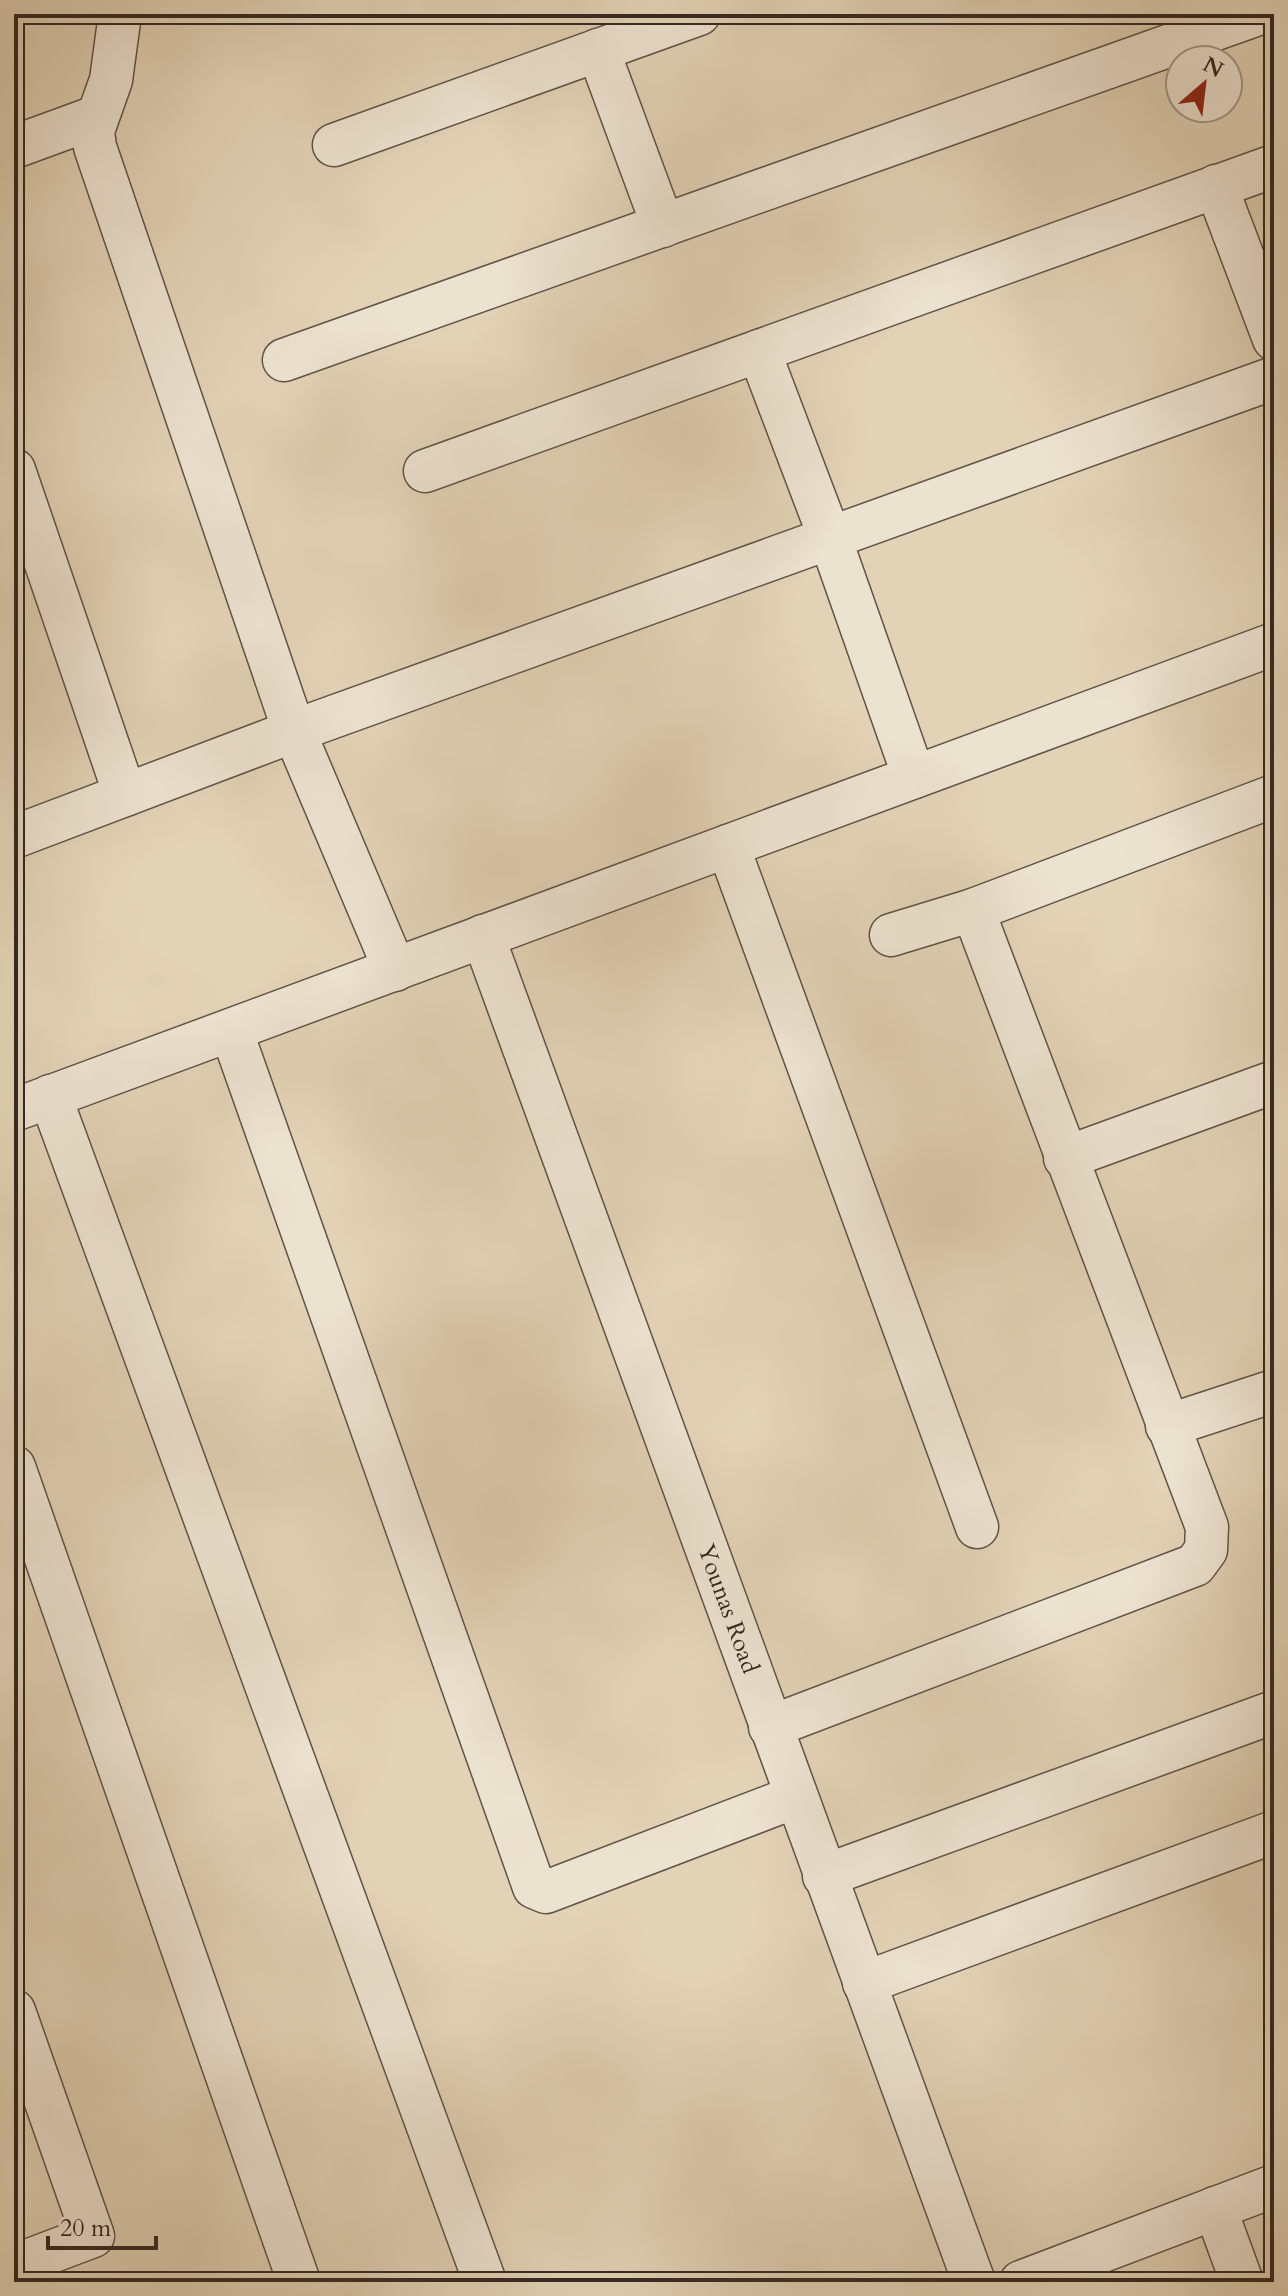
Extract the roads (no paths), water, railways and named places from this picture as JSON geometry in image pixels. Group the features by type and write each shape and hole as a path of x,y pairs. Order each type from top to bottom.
{"street":[{"path":"120,14 111,80 96,117 95,147 294,731 395,970"},
{"path":"334,145 699,14"},
{"path":"284,360 1258,14"},
{"path":"598,50 663,226"},
{"path":"14,147 96,117"},
{"path":"425,471 1274,166"},
{"path":"1216,186 1274,339"},
{"path":"759,351 830,538 914,777"},
{"path":"14,837 294,731 1274,378"},
{"path":"14,470 22,521 125,795"},
{"path":"485,2282 32,1103 1274,644"},
{"path":"891,935 973,910 1274,796"},
{"path":"728,846 977,1527"},
{"path":"770,1727 1195,1565 1206,1550 1207,1527 973,910"},
{"name":"Younas Road","path":"483,936 974,2282"},
{"path":"231,1030 534,1887 546,1892 795,1797"},
{"path":"1065,1158 1272,1091"},
{"path":"1167,1426 1274,1391"},
{"path":"14,1467 299,2282"},
{"path":"824,1876 1274,1712"},
{"path":"864,1983 1274,1832"},
{"path":"14,2011 93,2236 14,2266"},
{"path":"1021,2282 1274,2186"},
{"path":"1215,2208 1242,2282"}]}
